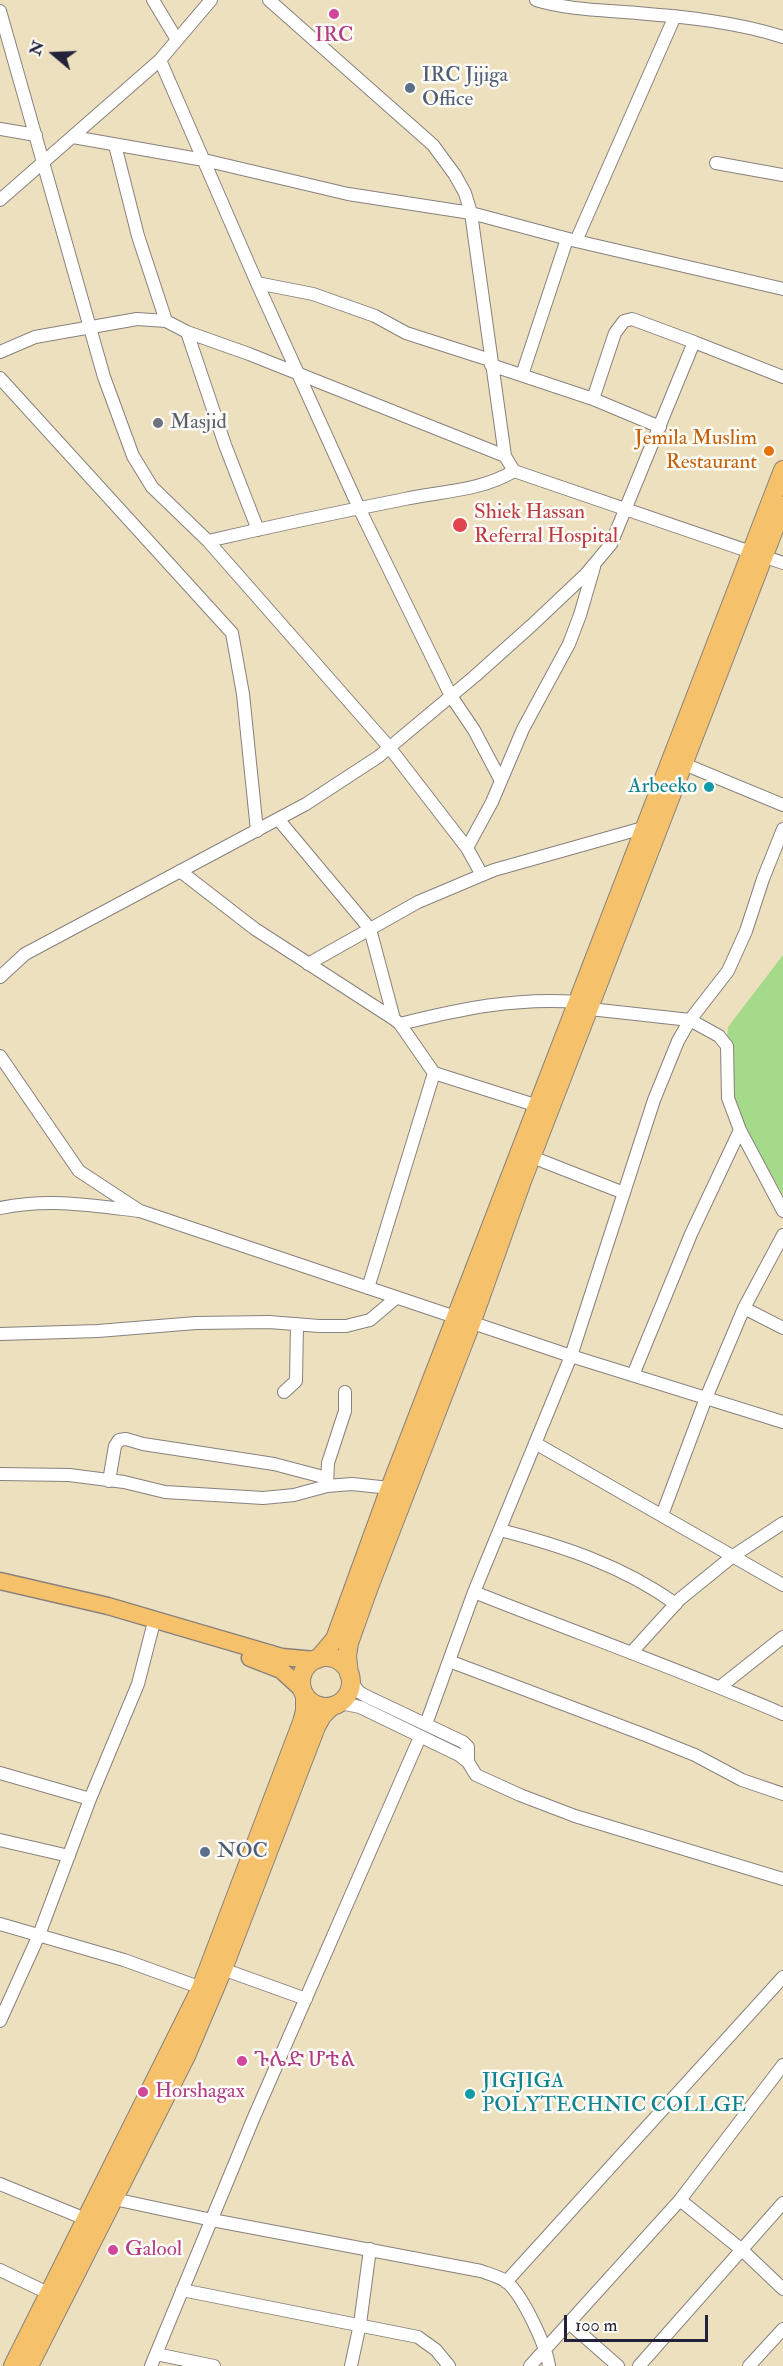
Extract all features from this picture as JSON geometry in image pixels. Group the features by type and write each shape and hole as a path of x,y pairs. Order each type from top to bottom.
{"highway":[{"path":"653,825 684,764 757,554 783,470"},
{"path":"217,1966 302,1722 305,1711 303,1672 335,1639 390,1488 532,1157 584,1006 757,554 783,506"},
{"path":"29,2366 186,2055 207,1990 316,1727 322,1716 349,1691 347,1656 349,1644 538,1106 584,1006"},
{"path":"317,1660 331,1658 339,1661 350,1677"},
{"path":"304,1693 317,1705 336,1705"},
{"path":"13,2366 207,1990"}],"main road":[{"path":"0,1581 282,1657 317,1660"},
{"path":"0,1591 153,1623 281,1670 304,1693"}],"street":[{"path":"153,0 177,40"},
{"path":"0,200 160,60 211,0"},
{"path":"269,0 433,145 465,193 471,213 505,456 514,471 783,563"},
{"path":"536,0 562,8 675,16 742,27 783,37"},
{"path":"0,11 104,377 133,456 152,487 207,541 389,747 467,848 483,875"},
{"path":"522,375 572,240 675,16"},
{"path":"160,60 257,283 359,508 451,696 474,730 501,781"},
{"path":"0,129 36,135"},
{"path":"73,137 204,160 348,194 471,213 572,240 783,289"},
{"path":"115,145 138,236 166,321"},
{"path":"716,163 783,175"},
{"path":"257,283 313,294 375,316 406,333 593,399 660,427"},
{"path":"593,399 615,333 624,321 632,319 783,377"},
{"path":"0,352 35,337 137,320 166,321 187,332 505,456"},
{"path":"187,332 225,445 258,530"},
{"path":"0,977 25,954 306,804 389,747 532,626 611,544 694,342"},
{"path":"0,378 232,633 243,694 257,831"},
{"path":"207,541 424,495 475,488 497,481 514,471"},
{"path":"467,848 501,781 523,729 569,644 580,615 594,564"},
{"path":"684,764 783,805"},
{"path":"278,819 370,929 397,1022 434,1073 538,1106"},
{"path":"308,964 418,902 494,870 653,825"},
{"path":"426,1724 474,1592 571,1356 654,1100 678,1041 690,1020 728,971 746,932 763,879 783,829"},
{"path":"180,872 255,929 397,1022 459,1009 507,1002 547,1000 690,1020 719,1036 727,1046 728,1098 740,1130 783,1212"},
{"path":"0,1056 79,1170 141,1211"},
{"path":"368,1288 434,1073"},
{"path":"633,1375 691,1234 740,1130"},
{"path":"532,1157 624,1193"},
{"path":"0,1208 24,1203 54,1201 141,1211 571,1356 783,1422"},
{"path":"662,1515 706,1398 744,1308 783,1235"},
{"path":"0,1334 98,1331 196,1323 268,1322 346,1326 370,1320 396,1298"},
{"path":"744,1308 783,1328"},
{"path":"284,1392 296,1381 297,1324"},
{"path":"327,1482 328,1463 345,1411 345,1392"},
{"path":"109,1480 115,1446 119,1440 126,1439 154,1446 274,1464 327,1482 390,1488"},
{"path":"536,1443 783,1585"},
{"path":"0,1474 69,1475 109,1480 165,1492 263,1498 294,1495 327,1482"},
{"path":"631,1653 676,1604 732,1556 783,1523"},
{"path":"500,1530 553,1543 618,1569 649,1584 676,1604"},
{"path":"474,1592 720,1687 783,1714"},
{"path":"0,2021 39,1935 90,1799 138,1684 153,1623"},
{"path":"720,1687 783,1636"},
{"path":"449,1661 645,1734 695,1755 742,1780 783,1794"},
{"path":"350,1677 359,1692 468,1747 468,1762"},
{"path":"336,1705 360,1707 459,1755 468,1762 476,1774 575,1816 783,1879"},
{"path":"151,2366 420,1737"},
{"path":"0,1773 90,1799"},
{"path":"0,1840 69,1856"},
{"path":"0,1924 124,1960 207,1990"},
{"path":"217,1966 306,1999"},
{"path":"507,2282 783,1977"},
{"path":"530,2366 680,2200 778,2081 783,2064"},
{"path":"0,2184 88,2220"},
{"path":"114,2199 481,2271 507,2282 528,2312 545,2350 549,2366"},
{"path":"680,2200 742,2250 783,2289"},
{"path":"639,2366 783,2203"},
{"path":"351,2366 360,2324 370,2249"},
{"path":"0,2270 50,2294"},
{"path":"183,2290 418,2337 436,2350 449,2366"},
{"path":"569,2323 618,2366"},
{"path":"749,2366 783,2329"},
{"path":"156,2354 214,2366"}],"green space":[{"path":"783,955 783,1195 723,1089 728,1027"}],"place":[{"name":"IRC","path":"334,14"},
{"name":"IRC Jijiga Office","path":"410,88"},
{"name":"Masjid","path":"158,423"},
{"name":"Jemila Muslim Restaurant","path":"769,451"},
{"name":"Shiek Hassan Referral Hospital","path":"460,525"},
{"name":"Arbeeko","path":"709,787"},
{"name":"NOC","path":"205,1852"},
{"name":"ጉሌድ ሆቴል","path":"242,2061"},
{"name":"Horshagax","path":"143,2092"},
{"name":"JIGJIGA POLYTECHNIC COLLGE","path":"470,2094"},
{"name":"Galool","path":"113,2250"}]}
